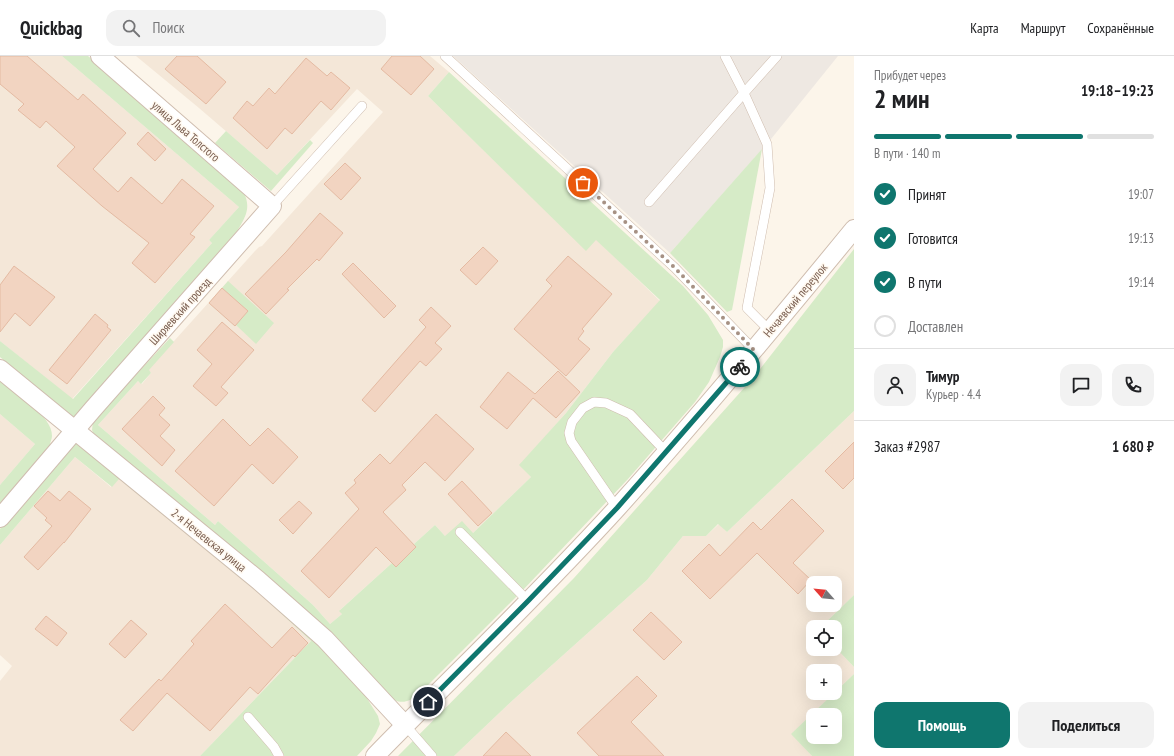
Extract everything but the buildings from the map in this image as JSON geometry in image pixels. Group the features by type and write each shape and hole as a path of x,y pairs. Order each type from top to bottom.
{"street":[{"name":"улица Льва Толстого","path":"100,56 272,206"},
{"name":"Ширяевский проезд","path":"0,518 75,430 272,206"},
{"name":"Нечаевский переулок","path":"375,756 528,601 617,508 770,332 854,229"},
{"name":"2-я Нечаевская улица","path":"0,369 258,580 325,639 405,725"}],"lane":[{"path":"445,56 675,268 754,350"},
{"path":"725,56 744,93 767,144 770,188 747,308 770,332"},
{"path":"649,202 777,56"},
{"name":"Ширяевский проезд","path":"272,206 362,106"},
{"path":"617,508 571,441 569,433 572,422 583,408 594,402 606,403 630,414 666,452"},
{"path":"460,532 528,601"},
{"path":"248,717 274,747 279,756"},
{"path":"405,725 432,756"}],"shaded area":[{"path":"0,56 62,56 239,207 209,240 212,243 72,399 0,341"},
{"path":"136,56 430,56 449,72 428,96 586,250 596,239 660,301 613,352 566,413 520,465 531,477 473,533 445,536 435,525 414,544 417,547 396,567 392,563 340,610 342,614 330,624 313,605 218,521 215,525 98,425 138,381 142,384 151,373 148,370 383,112 357,89 277,175"},
{"path":"453,56 838,56 767,144 670,253"},
{"path":"854,411 854,595 842,607 842,576 806,576 806,612 836,612 828,620 806,620 806,656 842,656 842,654 854,667 854,674 842,685 842,664 806,664 806,700 827,700 819,708 806,708 806,720 792,734 812,756 454,756 513,700 647,580 683,536 706,536 719,524 727,532"},
{"path":"0,414 35,444 0,485"},
{"path":"75,457 111,487 119,478 262,596 311,641 200,756 0,756 0,681 12,666 0,655 0,545"}],"green space":[{"path":"62,56 88,56 238,182 247,201 244,218 237,231 74,418 0,357 0,341 73,399 212,243 209,240 239,207"},
{"path":"449,72 683,286 708,315 723,340 723,347 709,382 695,402 628,479 523,590 418,695 401,702 394,700 94,435 92,430 93,421 170,338 174,342 149,370 151,373 141,384 138,381 98,425 215,525 218,521 313,605 330,624 342,614 339,611 392,563 396,567 416,547 414,544 435,525 445,536 462,521 473,533 531,477 519,465 566,413 613,352 660,300 596,240 586,251 428,96"},
{"path":"226,131 277,175 310,140 313,143 271,191 215,143"},
{"path":"762,149 732,310 727,312 670,253"},
{"path":"854,249 854,411 727,532 718,524 706,536 683,536 647,580 513,700 454,756 398,756 574,578 753,378"},
{"path":"228,281 274,323 256,344 236,325 248,311 222,288"},
{"path":"0,380 40,413 51,428 52,436 50,445 0,503 0,485 35,444 0,414"},
{"path":"77,443 82,445 314,639 363,692 378,716 380,724 371,741 357,756 200,756 311,641 262,596 119,479 112,487 75,457 0,545 0,529 74,444"},
{"path":"854,595 854,667 842,654 842,620 828,620 836,612 842,612 842,607"},
{"path":"854,674 854,756 812,756 791,734 806,720 806,744 842,744 842,708 818,708 827,700 842,700 842,685"}],"way so far":[{"path":"583,183 675,268 754,350 740,367"}],"route":[{"path":"428,702 617,508 740,367"}]}
